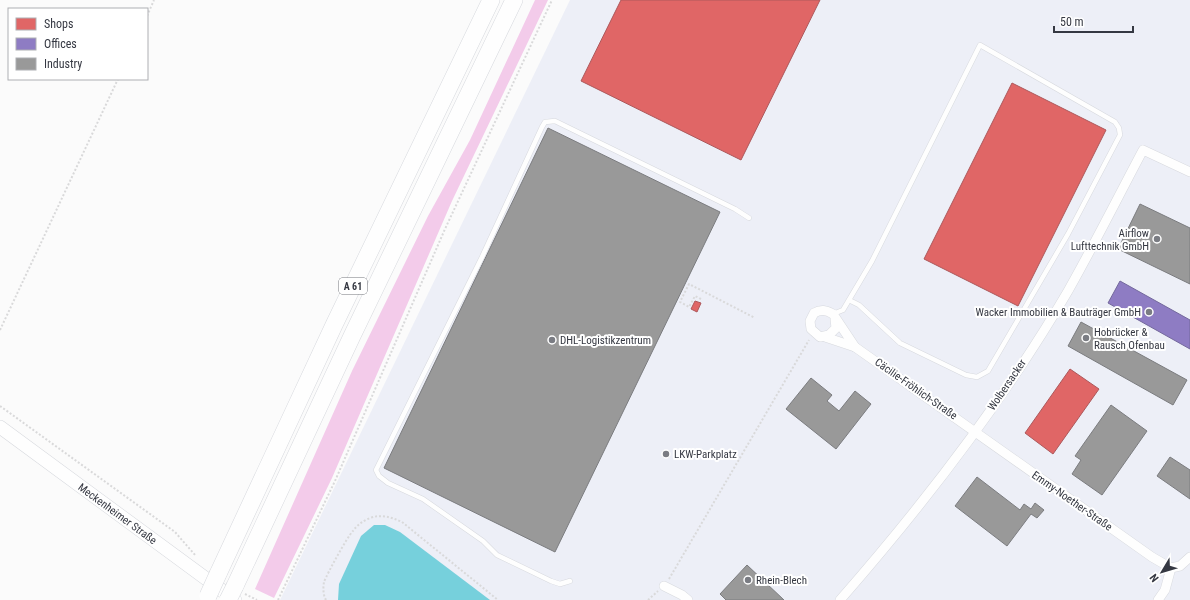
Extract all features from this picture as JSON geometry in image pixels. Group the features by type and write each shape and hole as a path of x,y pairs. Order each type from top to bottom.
{"highway":[{"name":"A 61","path":"207,598 337,318 491,0"},
{"name":"A 61","path":"235,595 348,343 514,0"},
{"name":"A 61","path":"457,119 484,82 524,0"}],"main road":[{"name":"Meckenheimer Straße","path":"0,427 235,595"}],"street":[{"name":"Wolbersacker","path":"840,600 882,552 976,432 1068,291 1143,150 1190,172"},
{"path":"812,331 810,321 814,313 824,310 834,316 836,328 830,335 825,337"},
{"name":"Cäcilie-Fröhlich-Straße","path":"834,316 856,347"},
{"name":"Cäcilie-Fröhlich-Straße","path":"812,331 816,335 856,347 976,432"},
{"name":"Emmy-Noether-Straße","path":"976,432 1152,557 1171,568"},
{"path":"1158,600 1165,590 1171,568 1180,566 1190,557"},
{"path":"664,586 682,595 688,600"}],"lane":[{"path":"834,316 843,310 872,261 980,46 1115,122 1120,135 1068,234 988,371 977,377 966,375 900,343 859,305 849,300"},
{"path":"570,582 560,584 551,581 497,555 483,541 423,499 388,483 379,476 376,470 447,328 542,127 545,122 555,121 735,209 749,218"}],"path":[{"path":"148,14 154,0"},
{"path":"278,600 335,481 445,229 552,0"},
{"path":"0,330 118,80"},
{"path":"701,300 695,296 690,307 680,302 689,284 755,318"},
{"path":"664,586 672,576 807,343 812,331"},
{"path":"0,406 175,532 198,558"},
{"path":"326,600 323,595 324,582 352,532 360,523 370,518 380,516 390,517 402,522 498,600"},
{"path":"235,595 257,600"}],"shaded area":[{"path":"535,0 548,0 452,201 332,478 274,598 255,589 352,371 428,216 470,140"},
{"path":"570,0 1190,0 1190,600 280,600"}],"water":[{"path":"374,525 385,525 400,532 490,600 338,600 339,584 361,536"}],"building: Shops":[{"path":"621,0 820,0 741,160 581,81"},
{"path":"1012,83 1106,130 1018,306 924,259"},
{"path":"695,301 701,303 697,312 691,309"},
{"path":"1070,369 1099,389 1053,454 1025,433"}],"building: Offices":[{"name":"Wacker Immobilien & Bauträger GmbH","path":"1120,281 1190,320 1190,349 1108,303"}],"building: Industry":[{"name":"DHL-Logistikzentrum","path":"548,128 720,212 555,552 384,468"},
{"name":"Airflow Lufttechnik GmbH","path":"1140,204 1190,228 1190,284 1118,249"},
{"path":"1081,322 1187,380 1173,405 1068,346"},
{"path":"811,378 832,395 827,401 839,411 855,391 871,404 836,449 786,409"},
{"path":"1111,405 1147,431 1102,495 1072,474 1081,460 1075,456"},
{"path":"1170,457 1190,470 1190,499 1157,476"},
{"path":"977,477 1020,510 1024,504 1031,509 1035,503 1044,510 1037,518 1031,514 1007,546 955,506"},
{"name":"Rhein-Blech","path":"747,565 784,600 726,600 720,594"}],"place":[{"name":"Airflow Lufttechnik GmbH","path":"1157,239"},
{"name":"Wacker Immobilien & Bauträger GmbH","path":"1149,312"},
{"name":"Hobrücker & Rausch Ofenbau","path":"1086,338"},
{"name":"DHL-Logistikzentrum","path":"552,340"},
{"name":"LKW-Parkplatz","path":"666,454"},
{"name":"Rhein-Blech","path":"748,580"}]}
